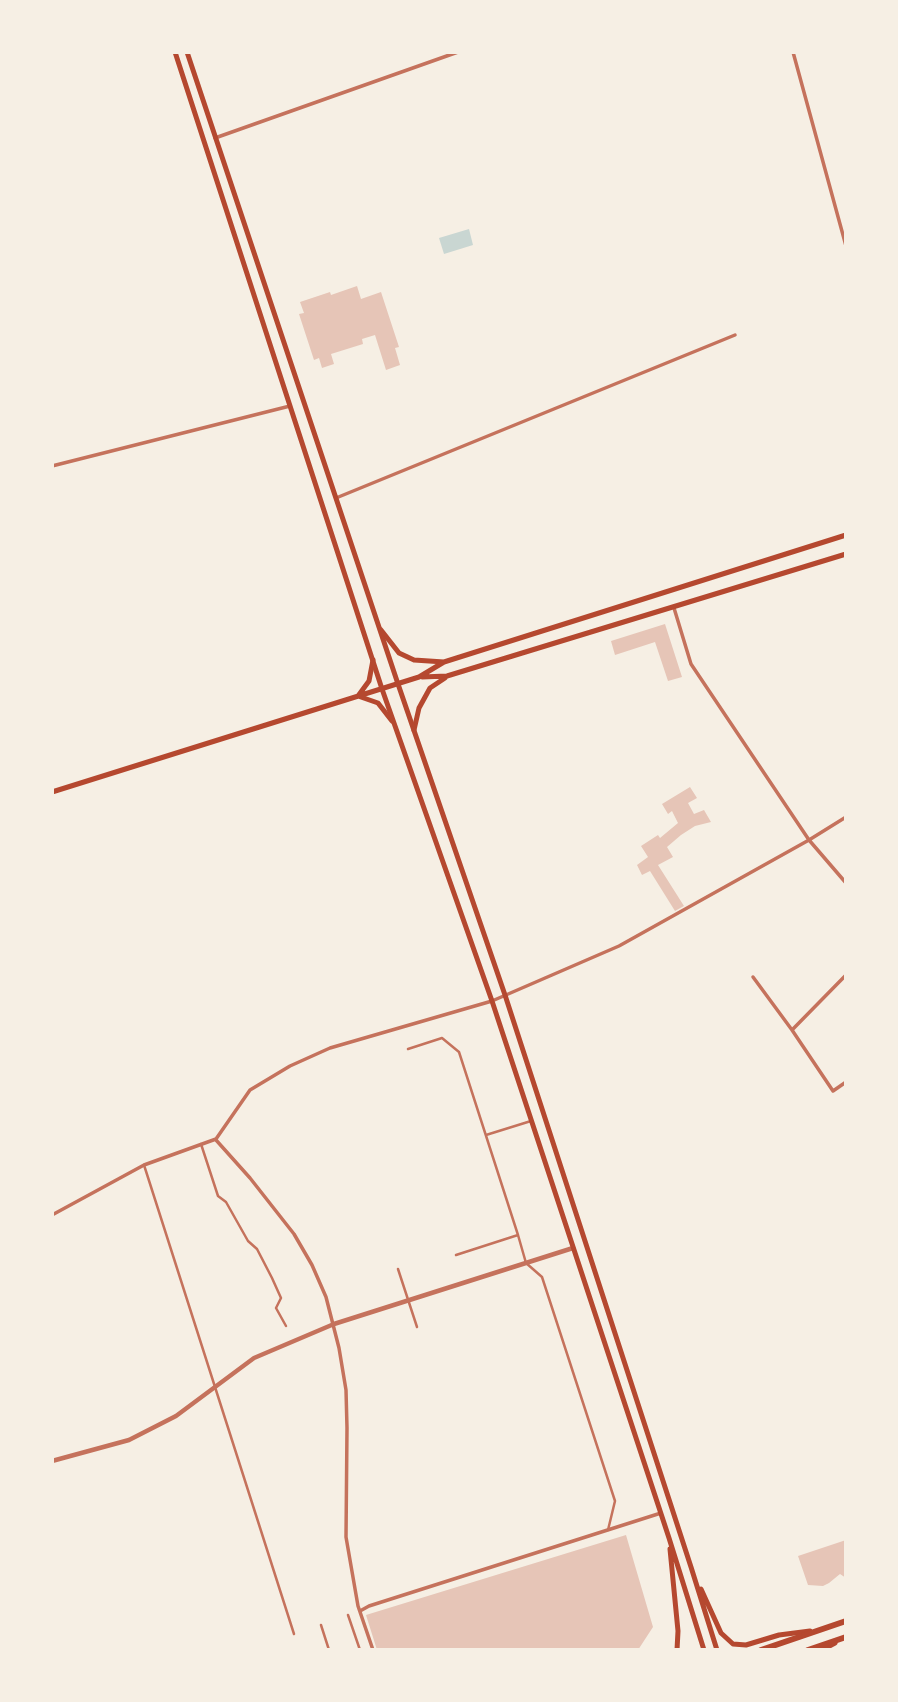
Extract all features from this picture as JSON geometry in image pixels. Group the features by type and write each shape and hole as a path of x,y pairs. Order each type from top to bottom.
{"highway":[{"path":"761,1650 845,1621"},
{"path":"820,1629 829,1643"},
{"path":"808,1650 845,1638"}],"main road":[{"path":"175,52 382,689 492,1001 704,1650"},
{"path":"187,52 505,995 717,1650"},
{"path":"52,792 398,684 419,677 444,663 845,536"},
{"path":"419,677 447,676 845,554"},
{"path":"381,630 399,653 414,660 444,663"},
{"path":"358,696 369,681 373,660"},
{"path":"414,730 419,708 430,688 447,676"},
{"path":"358,696 378,703 394,724"},
{"path":"669,1538 678,1632 677,1650"},
{"path":"693,1573 721,1633 733,1644 746,1646 779,1636 820,1629"},
{"path":"822,1650 845,1638"}],"street":[{"path":"215,138 458,52"},
{"path":"793,52 845,246"},
{"path":"336,498 736,335"},
{"path":"52,466 290,406"},
{"path":"674,608 691,664 809,840 845,883"},
{"path":"52,1215 144,1165 216,1139 250,1090 290,1066 330,1048 492,1001 619,946 809,840 845,817"},
{"path":"792,1030 845,975"},
{"path":"753,976 833,1091 845,1082"},
{"path":"408,1049 442,1038 459,1052 526,1263 542,1277 615,1501 608,1530"},
{"path":"486,1135 531,1121"},
{"path":"216,1139 294,1234 326,1297 334,1324 346,1390 346,1537 360,1611 373,1650"},
{"path":"201,1144 218,1196 226,1202 248,1241 257,1249 272,1278 281,1298 276,1308 286,1326"},
{"path":"144,1165 294,1634"},
{"path":"456,1255 518,1235"},
{"path":"52,1461 129,1440 176,1416 254,1358 334,1324 573,1248"},
{"path":"397,1269 417,1327"},
{"path":"360,1611 661,1513"},
{"path":"348,1615 360,1650"},
{"path":"321,1625 329,1650"}],"shaded area":[{"path":"469,229 473,245 444,254 439,238"}],"building":[{"path":"357,286 361,299 381,292 399,347 395,348 400,365 386,370 375,335 362,339 363,344 331,354 334,364 322,368 319,358 314,360 299,314 304,313 300,302"},
{"path":"665,624 682,677 668,681 655,642 615,655 611,641"},
{"path":"690,787 697,798 688,803 694,814 704,810 711,822 695,826 681,835 667,847 673,857 658,865 684,906 675,911 650,871 642,875 637,865 648,857 641,846 658,835 660,838 678,823 672,811 668,814 662,804"},
{"path":"626,1535 653,1627 638,1650 377,1650 366,1615"},
{"path":"846,1540 846,1578 840,1574 823,1586 808,1585 798,1556"}]}
